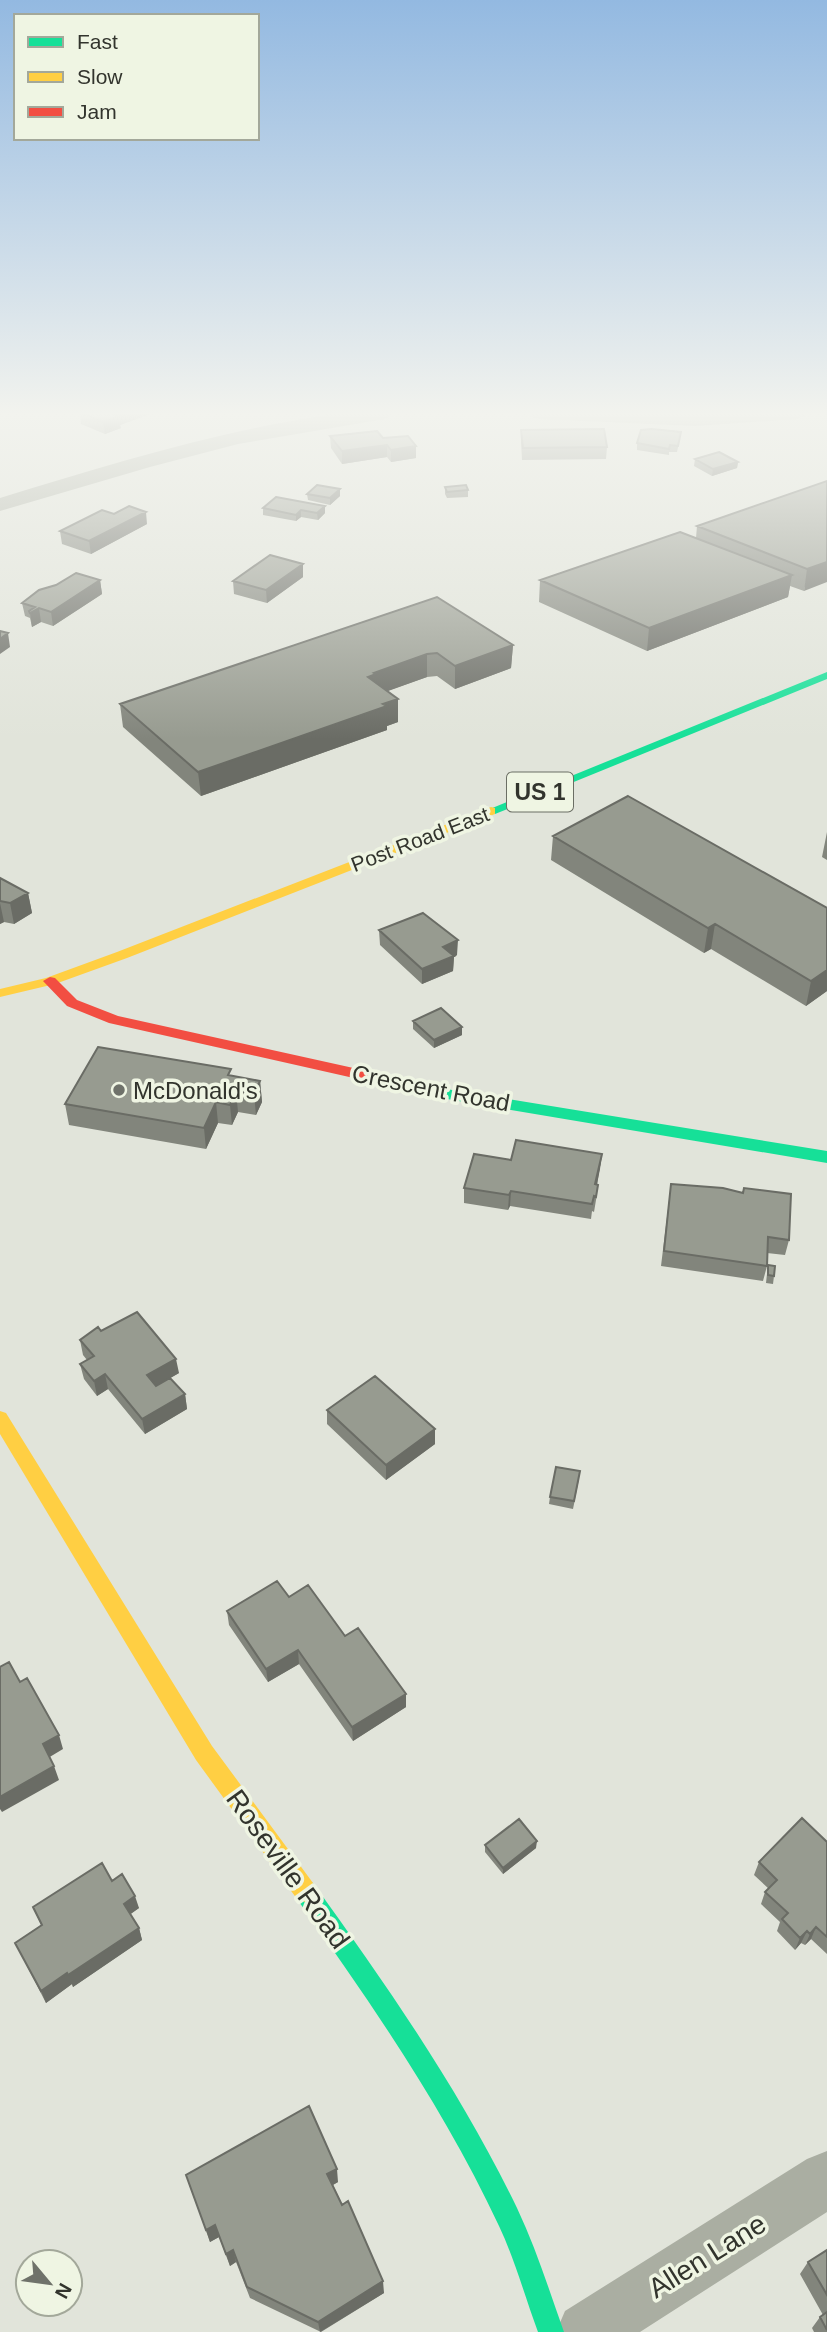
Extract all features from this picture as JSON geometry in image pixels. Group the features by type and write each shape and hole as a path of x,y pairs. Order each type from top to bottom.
{"street":[{"name":"Post Road East","path":"0,993 50,981 601,768 827,675"},
{"name":"Post Road East","path":"0,1011 50,981"},
{"name":"Crescent Road","path":"50,981 72,1003 114,1020 452,1094 827,1157"},
{"name":"Roseville Road","path":"0,1418 204,1754 368,1978 449,2104 509,2219 551,2332"},
{"name":"Allen Lane","path":"586,2332 827,2179"}],"building":[{"path":"78,522 127,522 89,541 60,531"},
{"path":"709,522 827,522 827,562 807,569 697,526"},
{"path":"680,532 792,575 649,628 540,580"},
{"path":"270,555 303,564 266,590 233,581"},
{"path":"76,573 100,580 51,612 39,608 30,613 35,607 22,603 39,590 56,585"},
{"path":"437,597 513,645 455,666 437,653 374,673 376,674 368,677 398,699 383,704 387,706 198,772 120,704"},
{"path":"0,631 8,633 0,639"},
{"path":"628,796 827,908 827,970 811,981 715,924 708,928 553,836"},
{"path":"0,878 28,893 10,903 0,901"},
{"path":"423,913 458,940 443,947 454,956 422,969 379,930"},
{"path":"441,1008 462,1027 434,1040 413,1021"},
{"path":"98,1047 231,1069 228,1075 260,1081 254,1094 236,1091 230,1105 216,1102 204,1128 65,1104"},
{"path":"516,1140 602,1154 595,1184 598,1185 596,1197 594,1196 592,1204 511,1191 509,1195 464,1188 474,1154 511,1160"},
{"path":"671,1184 723,1188 743,1193 744,1188 791,1194 789,1240 768,1237 767,1266 664,1251"},
{"path":"768,1265 775,1266 774,1276 768,1275"},
{"path":"137,1312 176,1359 147,1375 156,1386 170,1378 185,1394 142,1419 105,1374 94,1381 80,1364 94,1356 80,1340 98,1327 101,1331"},
{"path":"375,1376 435,1429 386,1465 327,1410"},
{"path":"556,1467 580,1471 574,1501 550,1497"},
{"path":"277,1581 289,1597 308,1585 345,1636 358,1628 406,1694 352,1727 298,1650 266,1669 227,1611"},
{"path":"9,1662 20,1682 27,1678 59,1735 43,1744 54,1766 0,1797 0,1667"},
{"path":"802,1818 827,1842 827,1937 816,1927 810,1934 807,1931 800,1938 782,1919 788,1913 765,1892 777,1880 759,1862"},
{"path":"519,1819 537,1841 503,1868 485,1845"},
{"path":"102,1863 112,1881 122,1874 135,1896 124,1904 139,1928 41,1991 15,1943 42,1925 33,1907"},
{"path":"309,2106 337,2169 327,2174 342,2205 348,2201 383,2281 318,2322 247,2287 233,2250 226,2254 215,2225 206,2230 186,2175"},
{"path":"827,2250 827,2295 808,2262"},
{"path":"827,2312 827,2330 820,2317"}],"traffic: fast":[{"path":"491,811 827,675"},
{"path":"367,1076 452,1095 827,1157"},
{"path":"305,1891 414,2050 463,2132 514,2231 551,2332"}],"traffic: slow":[{"path":"0,993 50,981 122,955 491,811"},
{"path":"0,1418 204,1753 305,1891"}],"traffic: jam":[{"path":"50,981 72,1003 114,1020 367,1076"}],"place":[{"name":"McDonald's","path":"119,1090"}]}
